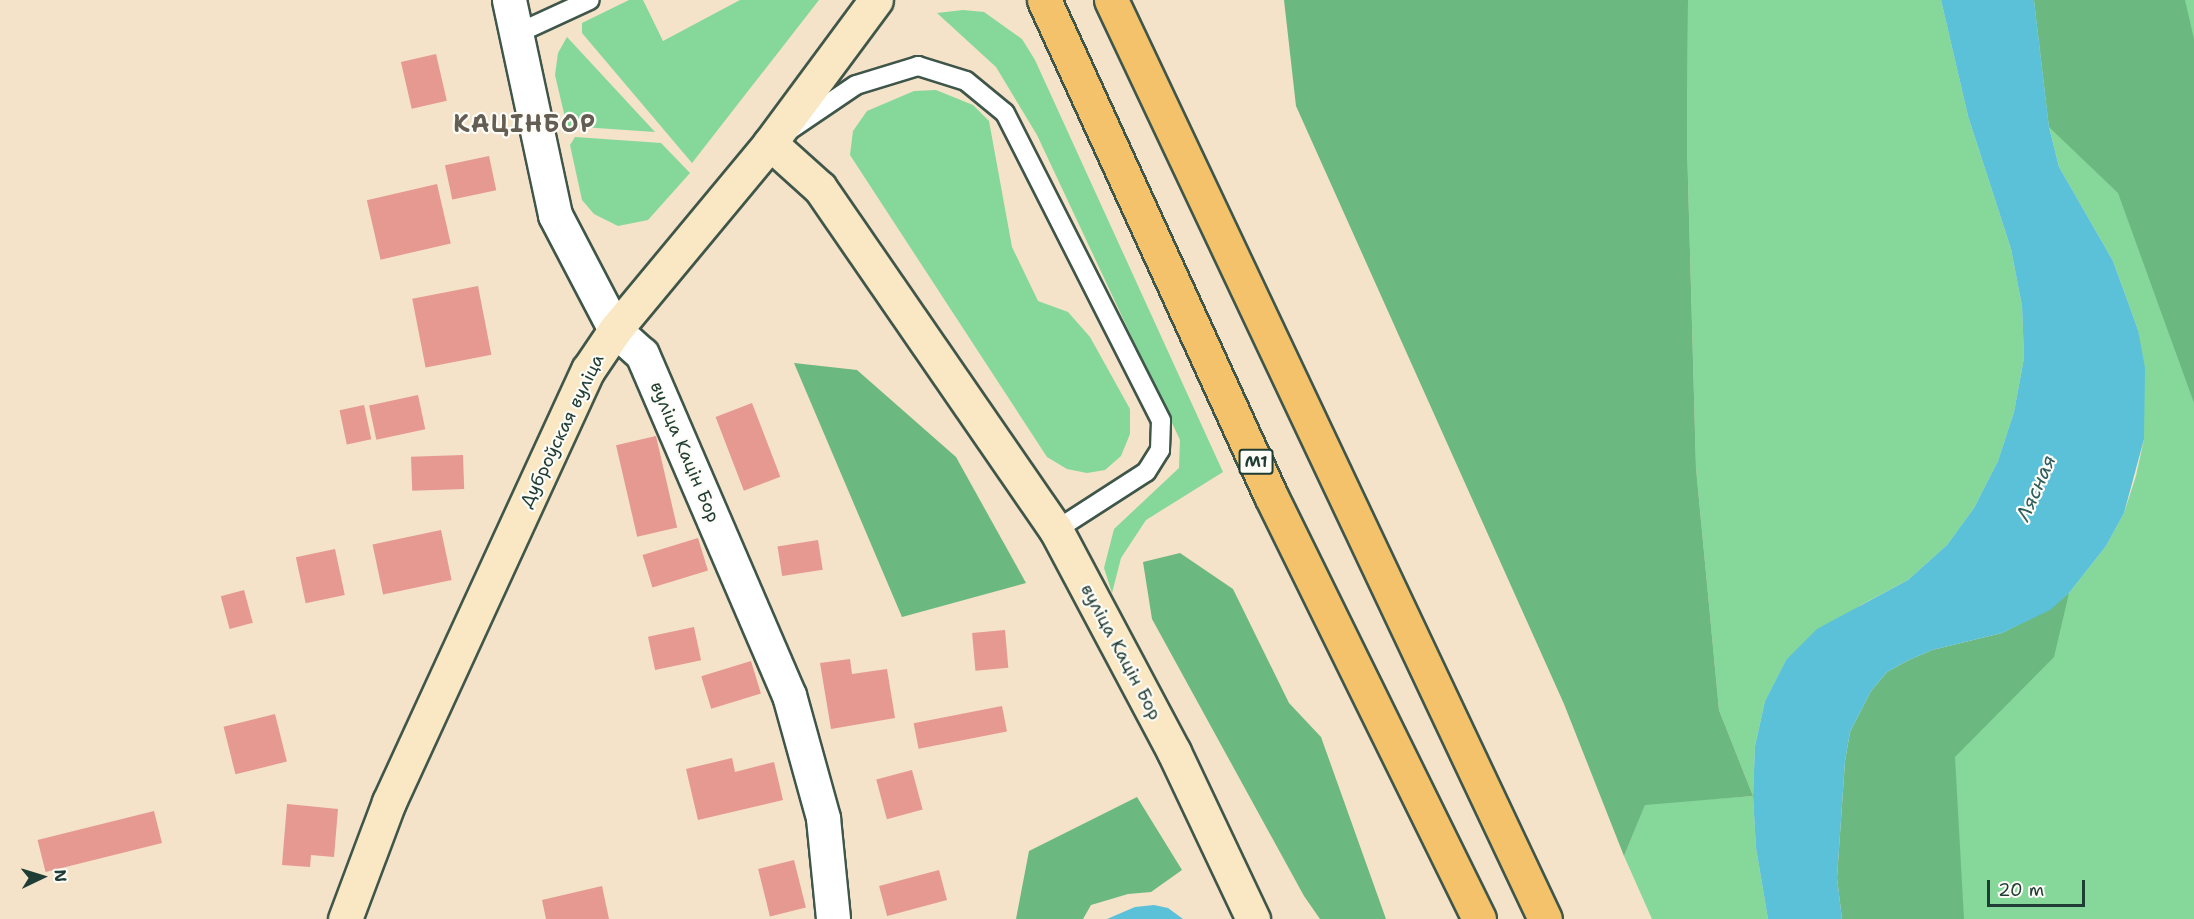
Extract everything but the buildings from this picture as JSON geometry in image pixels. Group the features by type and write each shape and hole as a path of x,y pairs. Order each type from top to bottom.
{"highway":[{"name":"М1","path":"1044,0 1271,496 1479,919"},
{"path":"1111,0 1545,919"}],"main road":[{"name":"Дуброўская вуліца","path":"345,919 389,802 588,370 615,330 770,143 876,0"},
{"name":"вуліца Кацін Бор","path":"770,143 819,188 1056,530 1174,752 1253,919"}],"street":[{"name":"вуліца Кацін Бор","path":"509,0 555,215 615,330 642,354 789,695 823,818 833,919"}],"lane":[{"path":"516,34 590,0"},
{"path":"770,143 856,85 918,66 966,81 1005,113 1161,421 1160,450 1146,472 1056,530"}],"green space":[{"path":"629,0 643,0 663,41 740,0 819,0 692,163 582,33 582,23"},
{"path":"1284,0 1688,0 1687,144 1696,468 1719,710 1753,796 1645,805 1624,856 1564,704 1296,106"},
{"path":"1688,0 1941,0 1968,116 2011,249 2022,306 2024,358 2014,412 1998,461 1974,508 1947,545 1908,580 1861,605 1786,660 1765,701 1755,746 1753,796 1719,710 1696,468 1687,144"},
{"path":"2034,0 2194,0 2194,919 1842,919 2050,609 2069,593 2106,546 2124,513 2136,476 2144,439 2138,330 2113,261 2059,167 2049,127"},
{"path":"2034,0 2185,0 2194,39 2194,403 2118,193 2049,127"},
{"path":"963,10 984,12 1022,39 1035,60 1223,472 1146,520 1121,558 1112,593 1104,568 1114,529 1179,468 1180,440 1037,135 996,67 937,13"},
{"path":"567,37 655,132 567,126 555,75 558,53"},
{"path":"936,90 973,105 989,121 1012,247 1038,301 1068,312 1090,337 1130,409 1130,434 1121,456 1105,470 1087,473 1067,469 1047,457 850,155 853,131 867,111 914,91"},
{"path":"575,137 661,143 690,173 648,220 618,226 594,214 582,200 570,145"},
{"path":"794,363 857,370 956,457 1026,583 902,617"},
{"path":"1180,553 1233,589 1289,703 1321,737 1386,919 1320,919 1304,896 1152,619 1143,562"},
{"path":"2069,593 2054,657 1955,757 1964,919 1842,919 1837,878 1845,761 1850,732 1871,691 1887,672 1907,661 1932,650 2002,633 2050,609"},
{"path":"1753,796 1756,848 1768,919 1652,919 1624,856 1645,804"},
{"path":"1137,797 1182,870 1151,892 1128,894 1091,905 1083,919 1016,919 1029,851"}],"water":[{"name":"Лясная","path":"1941,0 2034,0 2049,127 2059,167 2113,261 2138,330 2145,368 2144,439 2124,513 2106,546 2069,593 2050,610 2002,633 1932,650 1907,661 1887,672 1871,691 1850,732 1845,761 1837,878 1842,919 1768,919 1756,848 1753,796 1755,746 1765,701 1786,660 1817,629 1908,580 1947,545 1974,508 1998,461 2014,412 2024,358 2022,306 2011,249 1968,116"},
{"path":"1154,905 1168,908 1183,919 1107,919 1135,907"}],"district":[{"name":"КАЦІНБОР","path":"525,125"}]}
